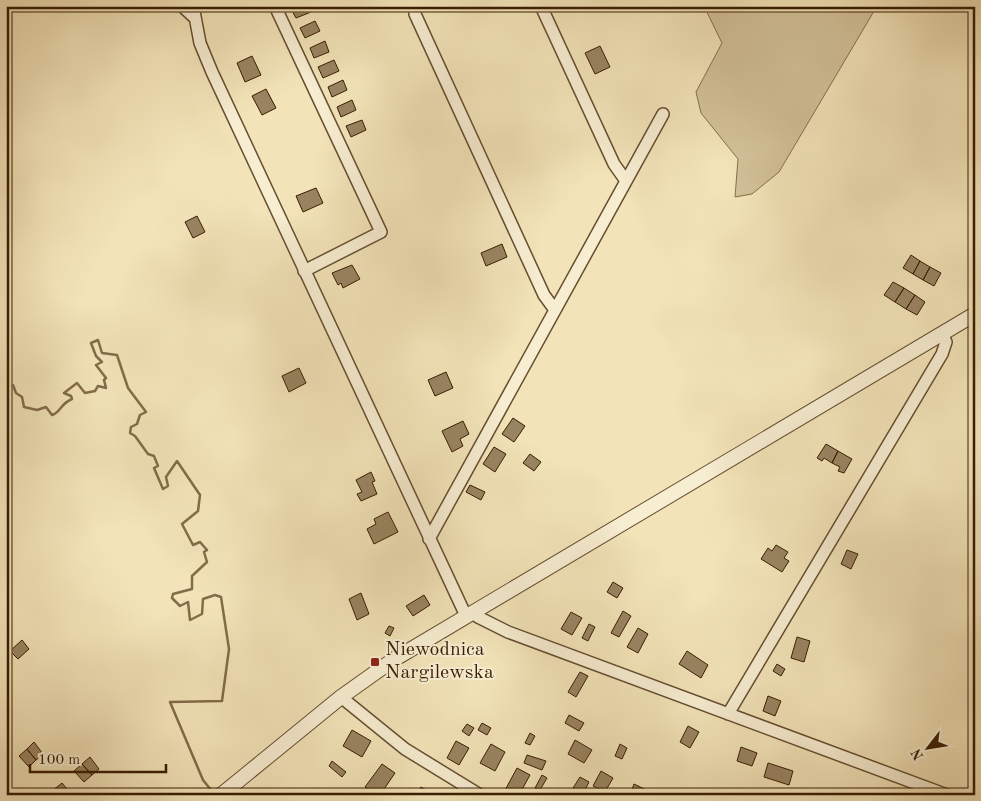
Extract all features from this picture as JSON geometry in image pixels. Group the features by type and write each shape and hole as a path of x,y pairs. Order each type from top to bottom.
{"street":[{"path":"182,6 195,18"},
{"path":"193,6 200,43 212,72 429,539 470,614 508,632 947,795"},
{"path":"275,6 381,232 304,271"},
{"path":"541,6 614,164 626,181"},
{"path":"415,14 544,295 555,310"},
{"path":"429,539 663,114"},
{"path":"223,792 341,697 393,660 975,314"},
{"path":"728,714 942,354 946,342 942,333"},
{"path":"341,697 390,739 480,795"}],"shaded area":[{"path":"704,6 877,6 779,172 752,194 735,197 738,159 701,113 696,92 722,43"}],"building":[{"path":"296,6 308,6 311,12 296,18 291,9"},
{"path":"315,21 320,31 305,38 300,28"},
{"path":"325,41 329,52 314,58 310,48"},
{"path":"600,46 610,67 595,74 585,53"},
{"path":"252,56 261,75 245,82 237,63"},
{"path":"334,60 339,71 323,78 318,67"},
{"path":"343,80 347,90 332,97 328,87"},
{"path":"266,89 276,108 262,115 252,96"},
{"path":"352,100 356,110 341,117 337,107"},
{"path":"362,120 366,130 351,137 346,126"},
{"path":"316,188 323,203 303,212 296,196"},
{"path":"197,216 205,232 193,238 185,222"},
{"path":"502,244 507,257 486,266 481,253"},
{"path":"911,255 920,261 913,274 903,268"},
{"path":"920,261 930,267 923,280 913,274"},
{"path":"352,265 360,279 343,288 341,283 338,285 332,273"},
{"path":"930,267 941,273 934,286 923,280"},
{"path":"893,282 904,288 895,302 884,295"},
{"path":"904,288 915,295 906,309 895,302"},
{"path":"915,295 925,302 917,315 906,309"},
{"path":"299,368 306,383 289,392 282,376"},
{"path":"446,372 453,388 435,396 428,380"},
{"path":"513,418 525,426 514,442 502,434"},
{"path":"463,421 469,434 460,439 463,446 452,452 442,431"},
{"path":"826,444 838,451 832,463 824,458 822,461 817,458"},
{"path":"494,447 506,454 495,472 483,464"},
{"path":"838,451 852,459 844,473 838,471 840,467 832,463"},
{"path":"530,454 541,462 534,471 523,463"},
{"path":"371,472 375,481 372,482 377,494 361,501 357,494 362,492 356,480"},
{"path":"470,485 485,492 481,500 466,492"},
{"path":"388,512 398,532 374,544 367,529 376,524 374,519"},
{"path":"776,545 788,552 784,558 789,561 782,572 761,559 768,548 772,551"},
{"path":"847,550 858,554 851,569 841,564"},
{"path":"613,582 623,588 617,598 607,592"},
{"path":"361,593 369,614 357,620 349,599"},
{"path":"424,595 430,605 413,616 406,606"},
{"path":"623,611 631,616 619,637 611,633"},
{"path":"571,612 582,618 572,635 561,629"},
{"path":"589,624 595,627 588,641 582,638"},
{"path":"389,626 394,628 390,636 385,633"},
{"path":"638,628 648,634 638,653 627,647"},
{"path":"797,637 810,641 804,662 791,658"},
{"path":"22,640 29,649 18,659 10,651"},
{"path":"687,651 708,665 701,678 679,664"},
{"path":"777,664 785,669 781,676 773,671"},
{"path":"580,672 588,676 576,697 568,692"},
{"path":"768,696 781,701 775,716 763,711"},
{"path":"569,715 584,723 579,731 565,723"},
{"path":"482,723 491,728 487,735 478,730"},
{"path":"467,724 474,728 469,736 462,731"},
{"path":"688,726 699,732 690,748 680,742"},
{"path":"352,730 371,741 362,757 343,746"},
{"path":"530,733 535,736 530,745 525,743"},
{"path":"575,740 592,750 584,763 568,754"},
{"path":"456,741 469,748 459,765 447,758"},
{"path":"34,742 43,754 36,760 27,749"},
{"path":"491,744 505,752 495,771 480,763"},
{"path":"620,744 627,748 622,759 615,756"},
{"path":"741,747 757,753 752,766 737,761"},
{"path":"27,749 36,760 29,767 19,756"},
{"path":"527,755 546,761 542,770 524,763"},
{"path":"90,757 99,769 92,775 82,764"},
{"path":"332,761 346,772 342,777 329,766"},
{"path":"768,763 793,771 789,785 764,777"},
{"path":"82,764 92,775 84,782 74,771"},
{"path":"382,764 395,773 380,795 375,795 365,787"},
{"path":"517,768 530,775 519,795 508,795 504,792"},
{"path":"601,771 613,778 605,792 593,786"},
{"path":"542,775 547,778 540,790 535,788"},
{"path":"580,777 589,782 583,794 573,788"},
{"path":"62,783 72,795 55,795 52,791"},
{"path":"634,784 657,795 630,795"},
{"path":"421,787 433,794 433,795 417,795"}],"waterway":[{"path":"6,389 13,385 16,393 22,397 24,407 37,410 46,407 52,415 72,399 71,396 64,393 77,383 85,393 95,391 98,386 106,388 104,380 106,378 96,365 102,362 96,356 91,343 98,340 102,353 117,355 128,388 146,412 140,415 137,424 131,427 130,433 135,436 148,454 154,456 158,466 154,468 163,489 168,486 166,477 177,461 200,495 198,511 182,524 193,545 200,542 207,550 204,552 207,562 192,576 192,589 173,594 172,598 180,606 188,602 190,620 202,614 203,599 215,595 221,597 229,649 222,701 170,702 203,780 215,795"}],"place":[{"name":"Niewodnica Nargilewska","path":"375,662"}]}
